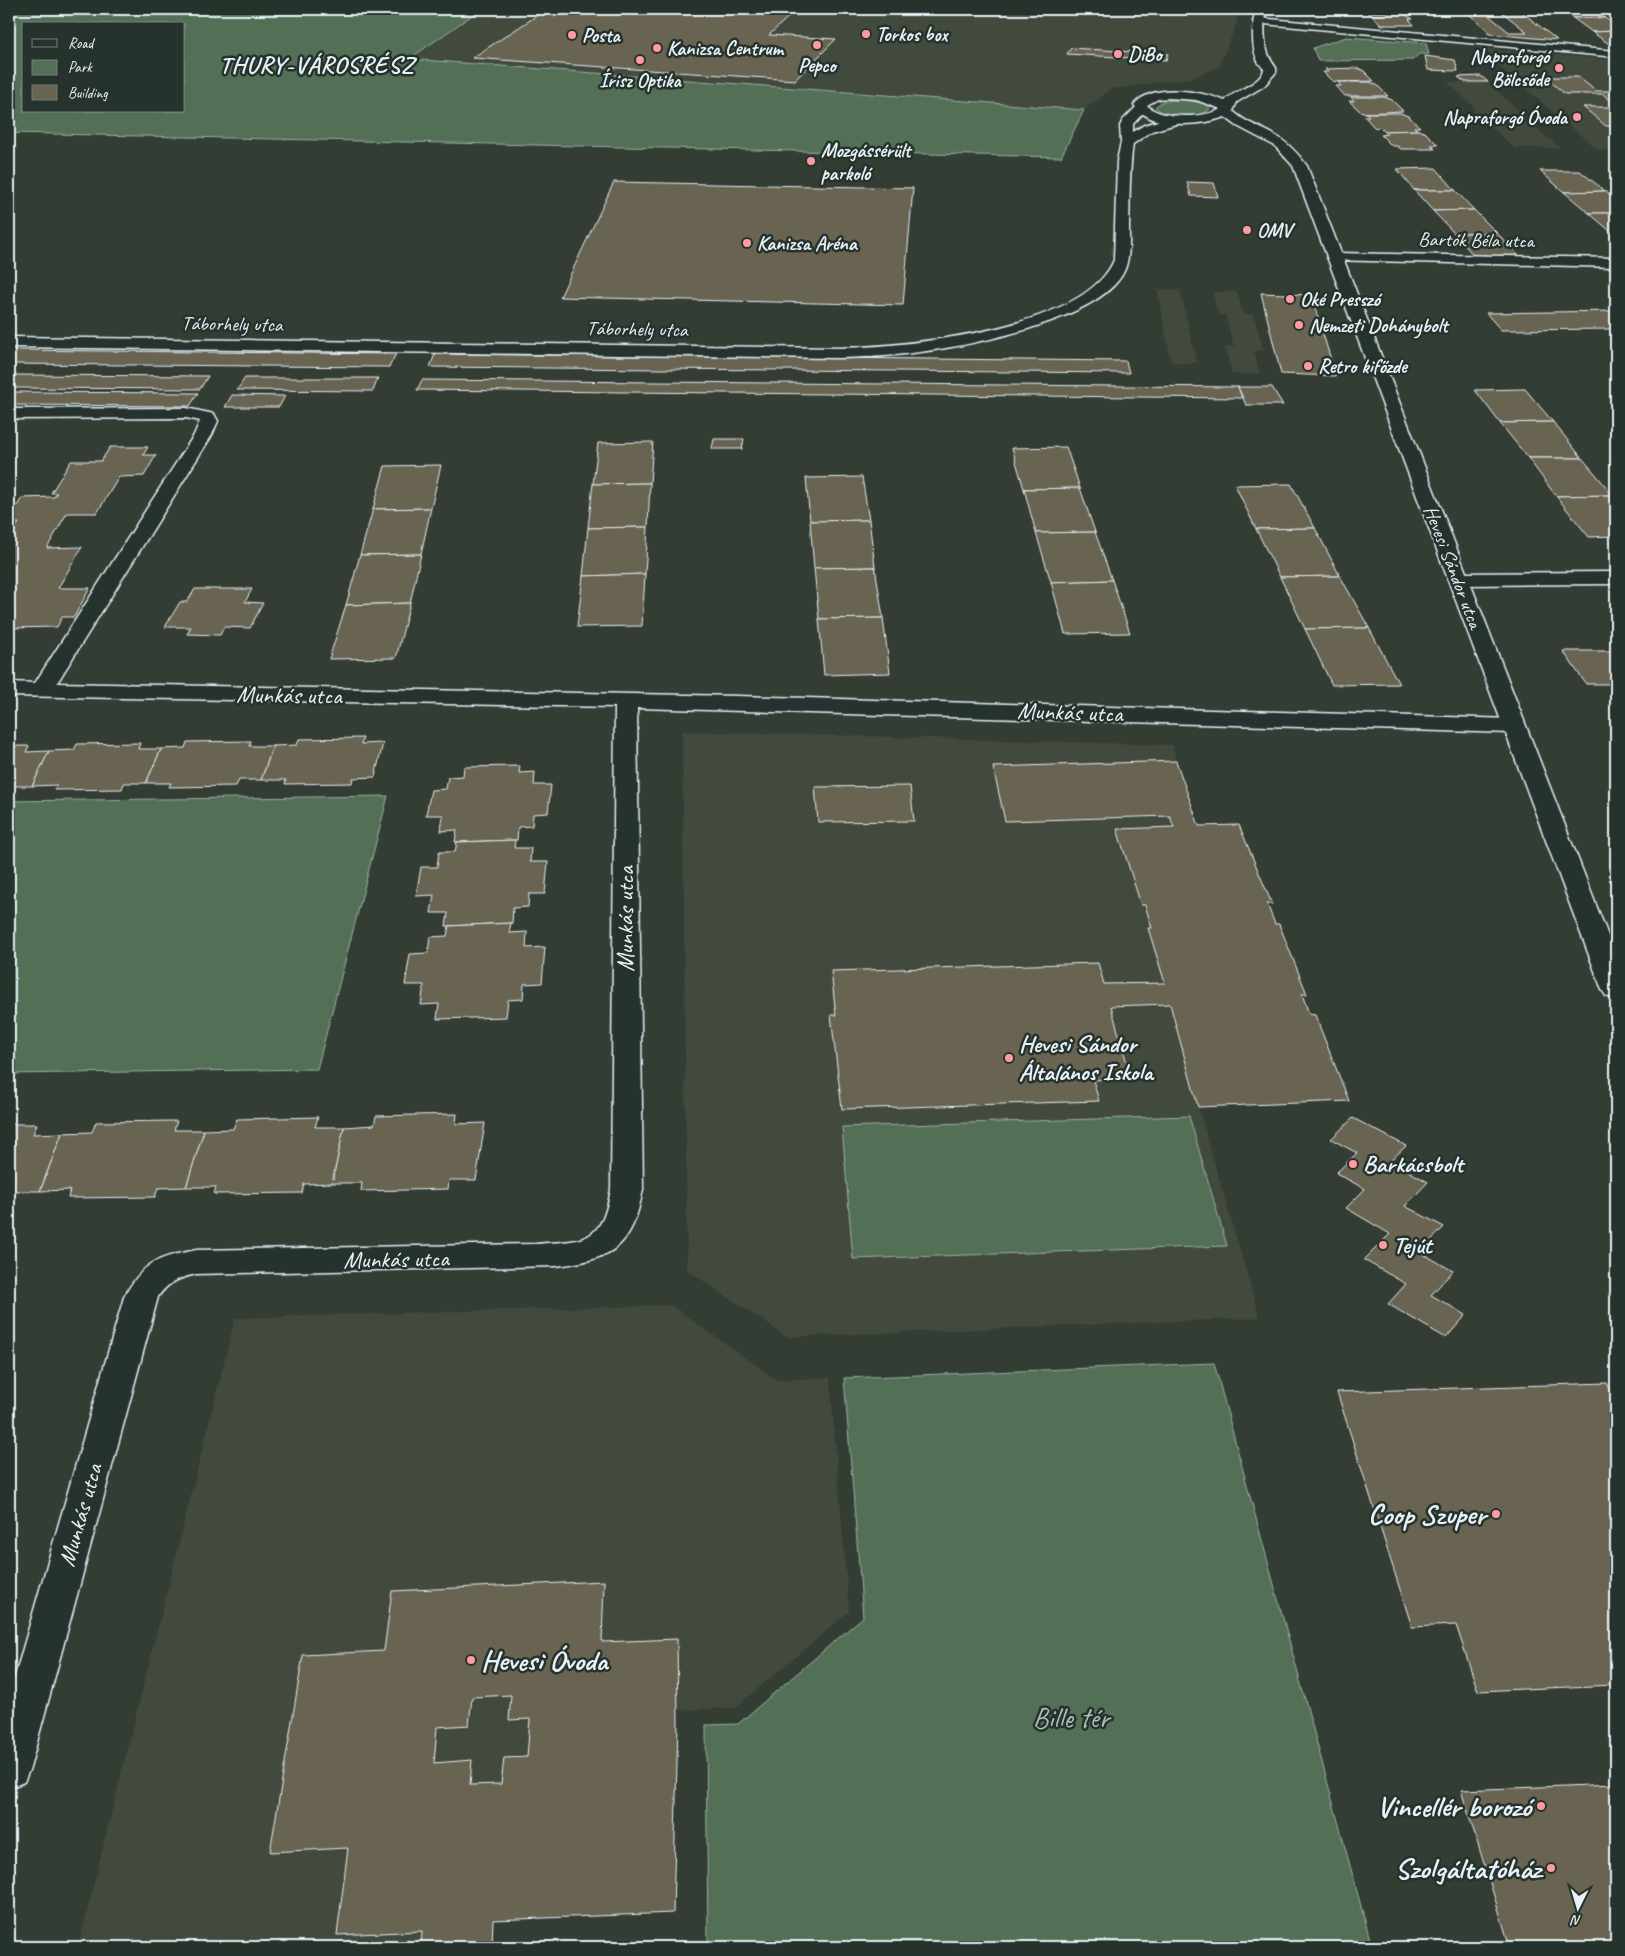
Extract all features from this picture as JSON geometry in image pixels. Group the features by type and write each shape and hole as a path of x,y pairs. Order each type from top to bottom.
{"street":[{"path":"1256,69 1260,9"},
{"path":"1258,21 1616,54"},
{"path":"1127,142 1148,128 1182,119 1208,118 1224,114 1233,98 1254,89 1268,77 1270,68 1256,69 1231,86"},
{"path":"1217,90 1148,99 1140,105 1141,109 1152,114 1226,130 1285,148"},
{"name":"Hevesi Sándor utca","path":"1185,95 1212,99 1227,109 1233,120 1270,137 1285,148 1300,166 1513,726 1616,990"},
{"name":"Táborhely utca","path":"9,342 839,353 878,352 950,343 984,335 1064,310 1101,288 1115,274 1121,260 1127,123 1141,109"},
{"name":"Bartók Béla utca","path":"1334,257 1616,263"},
{"path":"9,431 15,414 186,413 200,415 208,418 209,421 203,435 42,690"},
{"path":"1458,579 1616,578"},
{"name":"Munkás utca","path":"9,689 1002,710 1513,726"},
{"name":"Munkás utca","path":"9,1768 141,1297 148,1282 175,1266 196,1262 562,1254 587,1250 606,1241 617,1228 624,1208 627,1189 626,701"}],"shaded area":[{"path":"481,9 1237,9 1237,22 1219,67 1192,78 1111,89 1084,110 408,59"},
{"name":"Napraforgó Bölcsőde","path":"1477,48 1616,60 1616,76 1606,77 1616,85 1616,91 1596,91 1578,77 1545,77 1565,94 1603,94 1616,105 1616,107 1584,107 1606,126 1616,126 1616,149 1598,150"},
{"path":"1447,82 1488,82 1519,111 1517,111 1560,148 1514,148 1472,110 1476,109"},
{"path":"1157,289 1180,290 1197,363 1171,363"},
{"path":"1212,292 1237,292 1243,314 1253,314 1264,350 1254,351 1260,374 1232,374 1225,347 1234,347 1225,315 1218,315"},
{"name":"Hevesi Sándor Általános Iskola","path":"682,731 1173,745 1176,762 1199,826 1239,825 1272,904 1268,905 1275,924 1279,924 1307,994 1302,995 1309,1014 1315,1015 1349,1101 1198,1107 1260,1318 787,1337 687,1270"},
{"name":"Hevesi Óvoda","path":"671,1305 777,1380 830,1377 849,1612 735,1708 676,1710 673,1913 493,1920 491,1947 78,1947 235,1318"}],"green space":[{"path":"9,9 481,9 409,59 1084,110 1061,157 9,133"},
{"path":"1346,37 1426,43 1429,54 1419,54 1413,60 1318,61 1313,48"},
{"path":"1183,100 1203,103 1210,109 1198,115 1182,116 1166,114 1155,107 1163,101"},
{"path":"388,796 317,1069 9,1074 9,801"},
{"path":"1189,1116 1227,1246 853,1259 842,1127"},
{"name":"Bille tér","path":"1214,1363 1372,1947 708,1947 706,1725 738,1724 863,1617 844,1378"}],"building":[{"name":"Kanizsa Centrum","path":"547,9 797,9 769,35 836,39 795,80 472,58"},
{"path":"1365,9 1397,9 1400,12 1368,12"},
{"path":"1463,9 1481,9 1509,32 1527,32 1498,9 1518,9 1557,40 1490,34"},
{"path":"1561,9 1598,10 1602,12 1598,12 1605,18 1573,18"},
{"path":"1368,12 1400,12 1413,19 1409,19 1414,25 1382,25"},
{"path":"1573,18 1605,18 1612,23 1616,23 1616,31 1592,32"},
{"path":"1616,31 1616,46 1612,46 1592,32"},
{"name":"DiBo","path":"1071,48 1168,54 1166,60 1067,54"},
{"path":"1425,56 1455,60 1458,71 1428,70"},
{"path":"1358,68 1374,81 1332,81 1323,72 1328,72 1325,69"},
{"path":"1481,76 1488,82 1465,82 1458,77"},
{"path":"1545,77 1578,77 1596,91 1616,91 1616,105 1603,94 1565,94"},
{"path":"1338,82 1370,82 1377,85 1388,96 1345,96 1336,86 1341,86"},
{"path":"1351,97 1384,97 1392,100 1403,111 1366,113 1360,111 1349,101 1354,101"},
{"path":"1583,107 1616,107 1616,126 1606,126"},
{"path":"1366,113 1400,113 1408,116 1420,127 1414,127 1418,130 1384,131 1380,127 1375,128 1364,116 1369,116"},
{"path":"1418,130 1426,133 1438,145 1431,145 1435,149 1401,149 1397,146 1392,146 1381,135 1387,134 1384,131"},
{"path":"1436,168 1455,190 1414,190 1397,169"},
{"path":"1540,171 1580,171 1605,191 1564,192"},
{"name":"Kanizsa Aréna","path":"614,182 913,188 903,305 560,297"},
{"path":"1187,182 1214,183 1218,197 1191,196"},
{"path":"1414,190 1455,190 1474,210 1433,211"},
{"path":"1605,191 1616,200 1616,213 1589,213 1564,192"},
{"path":"1474,210 1497,233 1454,233 1433,211"},
{"path":"1589,213 1616,213 1616,236"},
{"path":"1454,233 1497,233 1519,256 1475,257"},
{"path":"1261,293 1311,295 1336,376 1281,374"},
{"path":"1616,311 1616,329 1501,330 1486,313"},
{"path":"9,350 396,354 389,367 9,364"},
{"path":"435,354 1126,361 1129,373 430,367"},
{"path":"9,375 208,376 200,389 9,388"},
{"path":"245,378 378,378 373,391 237,390"},
{"path":"422,380 1238,387 1242,398 417,390"},
{"path":"1238,387 1272,387 1283,405 1246,405"},
{"path":"1525,389 1553,422 1500,423 1475,390"},
{"path":"9,392 198,393 190,406 9,405"},
{"path":"232,395 285,396 279,407 225,407"},
{"path":"1553,422 1582,458 1528,458 1500,423"},
{"path":"714,439 744,439 742,449 712,449"},
{"path":"653,442 650,483 593,484 598,443"},
{"path":"110,447 148,447 143,455 156,455 144,476 119,477 97,513 67,513 47,548 82,547 58,588 90,588 74,617 62,617 57,627 9,628 9,622 15,611 9,612 9,538 19,523 9,523 9,518 22,498 54,497 57,493 51,493 71,461 101,461"},
{"path":"1066,447 1080,488 1024,489 1012,448"},
{"path":"1528,458 1582,458 1613,495 1556,496"},
{"path":"441,465 431,508 373,509 385,466"},
{"path":"862,477 869,520 810,521 806,478"},
{"path":"650,483 648,527 588,528 593,484"},
{"path":"1291,484 1315,528 1256,529 1235,485"},
{"path":"1080,488 1095,532 1036,533 1024,489"},
{"path":"1613,495 1616,498 1616,536 1589,537 1556,496"},
{"path":"431,508 421,554 360,555 373,509"},
{"path":"869,520 875,567 814,568 810,521"},
{"path":"648,527 645,574 583,576 588,528"},
{"path":"1315,528 1340,576 1280,577 1256,529"},
{"path":"1095,532 1112,580 1051,582 1036,533"},
{"path":"421,554 410,603 346,605 360,555"},
{"path":"875,567 883,618 819,619 814,568"},
{"path":"645,574 642,626 577,627 583,576"},
{"path":"1340,576 1369,628 1305,629 1280,577"},
{"path":"1112,580 1130,633 1065,634 1051,582"},
{"path":"195,589 252,589 245,602 263,603 250,628 224,627 220,635 187,634 191,627 165,627 180,602 187,602"},
{"path":"410,603 396,658 329,659 346,605"},
{"path":"883,618 890,673 824,675 819,619"},
{"path":"1369,628 1399,684 1332,685 1305,629"},
{"path":"1563,651 1616,651 1616,684 1586,684"},
{"path":"363,738 361,744 383,743 375,777 353,778 352,783 285,784 286,780 261,780 273,746 297,745 299,739"},
{"path":"251,741 249,746 273,746 261,780 239,780 236,786 169,787 171,783 146,783 161,749 185,748 187,742"},
{"path":"140,743 138,749 161,749 146,783 124,783 122,789 54,790 57,785 32,786 49,751 74,750 77,744"},
{"path":"9,746 29,746 26,752 49,751 32,786 10,786 9,788"},
{"name":"Hevesi Sándor Általános Iskola","path":"1176,761 1199,826 1239,825 1272,904 1267,904 1275,924 1279,924 1307,994 1302,994 1309,1014 1315,1015 1349,1101 1198,1107 1170,1004 1111,1006 1131,1078 1093,1080 1099,1101 842,1109 831,1015 836,1015 831,971 1098,963 1104,984 1165,983 1148,928 1152,928 1145,905 1141,905 1117,829 1174,827 1170,816 1005,821 993,767"},
{"path":"520,766 519,773 535,772 534,785 551,785 548,813 533,814 532,826 518,827 517,840 455,842 457,830 441,831 443,815 426,815 431,790 446,789 448,777 463,776 464,767"},
{"path":"910,786 914,821 818,822 815,787"},
{"path":"515,840 514,848 531,848 530,862 548,862 545,894 529,894 528,907 513,908 512,923 446,926 448,913 431,913 434,895 416,896 421,867 437,867 439,852 455,852 457,842"},
{"path":"511,923 509,933 527,932 526,948 545,947 542,983 524,984 523,999 508,1000 506,1017 437,1019 439,1004 421,1005 424,985 405,985 410,954 428,953 430,937 447,936 449,926"},
{"path":"457,1114 456,1124 485,1123 476,1180 449,1180 448,1189 361,1191 362,1183 332,1183 344,1127 374,1125 376,1116"},
{"path":"318,1117 315,1127 344,1127 332,1183 304,1184 302,1193 214,1194 216,1187 186,1187 204,1130 233,1129 237,1119"},
{"path":"1353,1118 1406,1146 1390,1161 1428,1182 1405,1206 1444,1227 1420,1252 1453,1271 1431,1295 1466,1315 1446,1338 1388,1304 1406,1284 1364,1260 1390,1234 1346,1208 1365,1189 1336,1173 1357,1153 1331,1139"},
{"path":"177,1121 174,1130 204,1130 186,1187 158,1188 155,1197 68,1198 70,1190 40,1191 62,1133 92,1132 96,1122"},
{"path":"9,1124 37,1124 33,1134 62,1133 40,1191 12,1191 9,1200"},
{"name":"Coop Szuper","path":"1607,1383 1616,1402 1616,1685 1478,1691 1456,1625 1412,1627 1337,1392"},
{"name":"Hevesi Óvoda","path":"604,1581 602,1642 677,1639 678,1723 673,1913 493,1920 492,1947 421,1947 422,1931 337,1935 348,1848 270,1852 303,1655 384,1651 392,1591","holes":["511,1695 509,1720 530,1719 527,1757 504,1758 501,1784 470,1785 472,1760 434,1763 437,1727 469,1725 472,1697"]},
{"name":"Szolgáltatóház","path":"1616,1784 1616,1947 1510,1947 1461,1790"}],"place":[{"name":"Torkos box","path":"866,34"},
{"name":"Posta","path":"572,35"},
{"name":"Pepco","path":"817,45"},
{"name":"Kanizsa Centrum","path":"657,48"},
{"name":"DiBo","path":"1118,54"},
{"name":"Írisz Optika","path":"640,60"},
{"name":"Napraforgó Bölcsőde","path":"1559,68"},
{"name":"Napraforgó Óvoda","path":"1577,117"},
{"name":"Mozgássérült parkoló","path":"811,161"},
{"name":"OMV","path":"1247,230"},
{"name":"Kanizsa Aréna","path":"747,243"},
{"name":"Oké Presszó","path":"1290,299"},
{"name":"Nemzeti Dohánybolt","path":"1299,325"},
{"name":"Retro kifőzde","path":"1308,366"},
{"name":"Hevesi Sándor Általános Iskola","path":"1009,1058"},
{"name":"Barkácsbolt","path":"1353,1164"},
{"name":"Tejút","path":"1383,1245"},
{"name":"Coop Szuper","path":"1496,1514"},
{"name":"Hevesi Óvoda","path":"471,1660"},
{"name":"Vincellér borozó","path":"1541,1806"},
{"name":"Szolgáltatóház","path":"1551,1868"}],"district":[{"name":"THURY-VÁROSRÉSZ","path":"317,65"}]}
